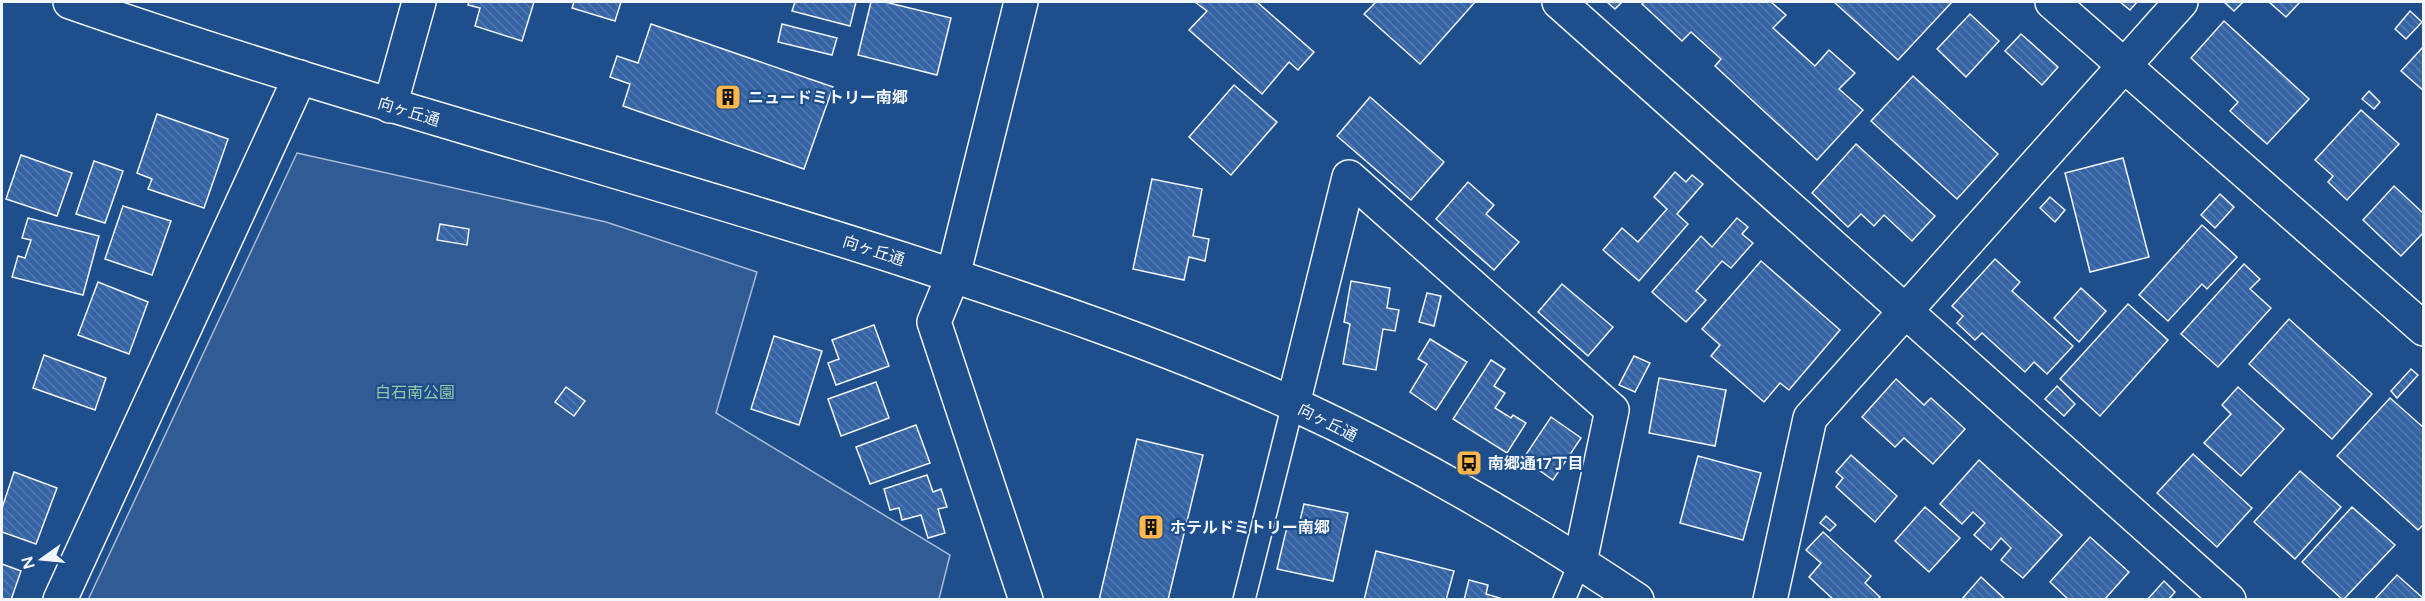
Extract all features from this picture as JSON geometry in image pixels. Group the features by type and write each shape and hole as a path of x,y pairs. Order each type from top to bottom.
{"street":[{"name":"向ヶ丘通","path":"70,2 390,106 749,210 1023,299 1134,338 1293,404 1441,481 1580,562 1637,600"},
{"path":"390,106 419,2"},
{"path":"1021,2 953,276 934,322 1026,600"},
{"path":"1559,2 2229,600"},
{"path":"2052,2 2424,328"},
{"path":"1770,600 1810,418 2181,2"},
{"path":"60,600 300,77"},
{"path":"1293,404 1349,177 1612,410 1580,562"}],"lane":[{"path":"1244,600 1293,404"},
{"path":"1564,600 1580,562"}],"shaded area":[{"name":"白石南公園","path":"297,153 606,222 757,272 716,413 950,555 939,599 88,600"}],"building":[{"path":"469,2 534,2 522,41 475,26 480,8 468,5"},
{"path":"574,2 621,2 615,21 572,8"},
{"path":"795,2 856,2 850,26 792,11"},
{"path":"871,2 885,2 951,18 937,75 858,55"},
{"path":"1195,2 1257,2 1314,52 1298,70 1289,62 1262,94 1189,30 1207,11"},
{"path":"1376,2 1475,2 1420,64 1364,14"},
{"path":"1607,2 1622,2 1615,9"},
{"path":"1644,2 1771,2 1786,15 1773,28 1815,66 1829,50 1855,73 1839,89 1863,110 1817,160 1715,66 1721,59 1691,32 1682,41 1642,4"},
{"path":"1834,2 1952,2 1898,60"},
{"path":"2120,2 2137,2 2130,10"},
{"path":"2224,2 2243,2 2234,11"},
{"path":"2269,2 2300,2 2286,17"},
{"path":"2410,11 2422,22 2406,39 2395,29"},
{"path":"1970,14 1999,41 1966,77 1937,49"},
{"path":"2224,21 2309,99 2267,144 2230,111 2238,102 2191,58"},
{"name":"ニュードミトリー南郷","path":"651,24 833,87 804,169 623,106 630,84 610,77 617,56 638,63"},
{"path":"782,24 837,38 832,55 778,42"},
{"path":"2021,34 2058,67 2042,85 2005,51"},
{"path":"2424,46 2424,91 2401,71"},
{"path":"1913,76 1998,154 1957,199 1871,121"},
{"path":"1234,85 1277,122 1231,175 1189,137"},
{"path":"2369,91 2380,102 2374,109 2362,99"},
{"path":"1370,97 1444,162 1411,200 1337,136"},
{"path":"2361,110 2399,144 2347,200 2328,182 2333,176 2315,160"},
{"path":"157,114 228,139 204,208 148,189 152,179 137,173"},
{"path":"1856,144 1935,216 1912,241 1884,215 1874,226 1861,214 1848,227 1812,193"},
{"path":"21,155 72,173 57,216 6,199"},
{"path":"2123,158 2149,257 2090,272 2065,173"},
{"path":"94,161 123,171 105,223 76,214"},
{"path":"1675,172 1686,182 1692,175 1703,184 1677,214 1688,224 1639,281 1603,250 1622,228 1638,242 1667,209 1654,197"},
{"path":"1152,179 1202,189 1193,236 1209,239 1205,261 1189,257 1184,280 1133,269"},
{"path":"1468,182 1494,205 1486,214 1519,242 1494,270 1436,219"},
{"path":"2394,186 2424,214 2424,232 2401,256 2363,220"},
{"path":"2220,194 2234,207 2215,228 2201,215"},
{"path":"2050,197 2065,210 2055,222 2040,208"},
{"path":"123,206 171,221 152,275 105,259"},
{"path":"28,218 99,236 83,295 12,277 18,256 25,258 31,240 22,238"},
{"path":"1737,218 1748,227 1742,234 1753,243 1731,268 1722,261 1696,291 1706,300 1686,322 1652,292 1701,236 1712,247"},
{"path":"440,224 469,229 467,245 437,240"},
{"path":"2202,225 2237,257 2207,289 2202,284 2168,321 2139,295"},
{"path":"1995,259 2020,282 2012,291 2073,346 2047,374 2034,362 2025,372 1982,333 1975,340 1957,323 1963,316 1952,306"},
{"path":"1761,261 1840,330 1789,390 1780,383 1764,402 1711,356 1720,345 1702,329"},
{"path":"2244,264 2260,279 2250,289 2271,308 2218,367 2181,334"},
{"path":"1351,281 1390,288 1387,308 1399,310 1395,331 1383,329 1376,370 1343,364 1350,324 1344,322"},
{"path":"98,282 148,302 129,354 78,335"},
{"path":"1562,284 1613,327 1588,356 1538,312"},
{"path":"2081,288 2106,311 2079,342 2054,318"},
{"path":"1427,293 1441,296 1434,326 1419,322"},
{"path":"2128,304 2168,340 2100,416 2060,379"},
{"path":"2289,319 2372,394 2332,439 2249,364"},
{"path":"874,325 889,366 836,385 828,363 839,359 832,340"},
{"path":"774,336 822,351 799,425 751,409"},
{"path":"1430,339 1467,362 1436,410 1410,392 1427,364 1418,359"},
{"path":"44,355 106,378 95,410 33,388"},
{"path":"1634,356 1650,363 1635,392 1619,385"},
{"path":"1491,360 1505,369 1494,386 1505,393 1495,408 1511,418 1513,415 1526,423 1507,453 1453,419"},
{"path":"2411,369 2418,375 2397,398 2391,391"},
{"path":"1659,378 1726,390 1715,446 1649,433"},
{"path":"1896,379 1924,405 1931,398 1965,429 1933,464 1904,438 1895,447 1862,417"},
{"path":"876,382 889,418 841,436 828,399"},
{"path":"2057,386 2075,404 2064,416 2045,399"},
{"path":"566,387 585,401 574,416 555,402"},
{"path":"2238,387 2284,429 2241,476 2204,443 2231,414 2222,405"},
{"path":"2390,398 2424,428 2424,524 2418,530 2337,456"},
{"path":"1551,417 1581,438 1553,480 1523,459"},
{"path":"916,425 930,463 870,484 856,447"},
{"name":"ホテルドミトリー南郷","path":"1137,439 1203,455 1168,600 1099,600"},
{"path":"2193,454 2252,508 2217,547 2157,493"},
{"path":"1851,455 1897,496 1875,522 1836,487 1843,478 1836,472"},
{"path":"1698,456 1761,473 1743,540 1680,523"},
{"path":"1979,460 2062,535 2023,578 2001,560 2011,548 2001,538 1991,550 1974,535 1985,523 1973,512 1962,524 1940,504"},
{"path":"2300,471 2341,507 2295,559 2254,522"},
{"path":"14,472 57,488 36,544 2,532 2,508"},
{"path":"927,475 933,492 941,489 947,507 938,509 945,533 928,538 921,515 902,520 899,508 890,510 884,489"},
{"path":"1304,504 1348,513 1333,581 1277,569 1287,527 1298,529"},
{"path":"1925,507 1960,538 1929,572 1895,541"},
{"path":"2352,507 2395,545 2343,600 2302,562"},
{"path":"1826,516 1836,525 1830,531 1820,523"},
{"path":"1823,532 1871,576 1865,583 1880,597 1877,600 1834,600 1809,577 1821,563 1806,550"},
{"path":"2090,537 2129,572 2104,600 2069,600 2050,582"},
{"path":"1376,551 1454,571 1446,600 1364,600"},
{"path":"2,564 21,571 11,600 2,600"},
{"path":"2397,575 2424,599 2424,600 2374,600"},
{"path":"1981,577 2006,600 1961,600"},
{"path":"1469,580 1488,585 1486,594 1506,600 1464,600"},
{"path":"2164,581 2175,592 2168,600 2147,600"}],"place":[{"name":"ニュードミトリー南郷","path":"728,97"},
{"name":"南郷通17丁目","path":"1469,463"},
{"name":"ホテルドミトリー南郷","path":"1151,527"}]}
